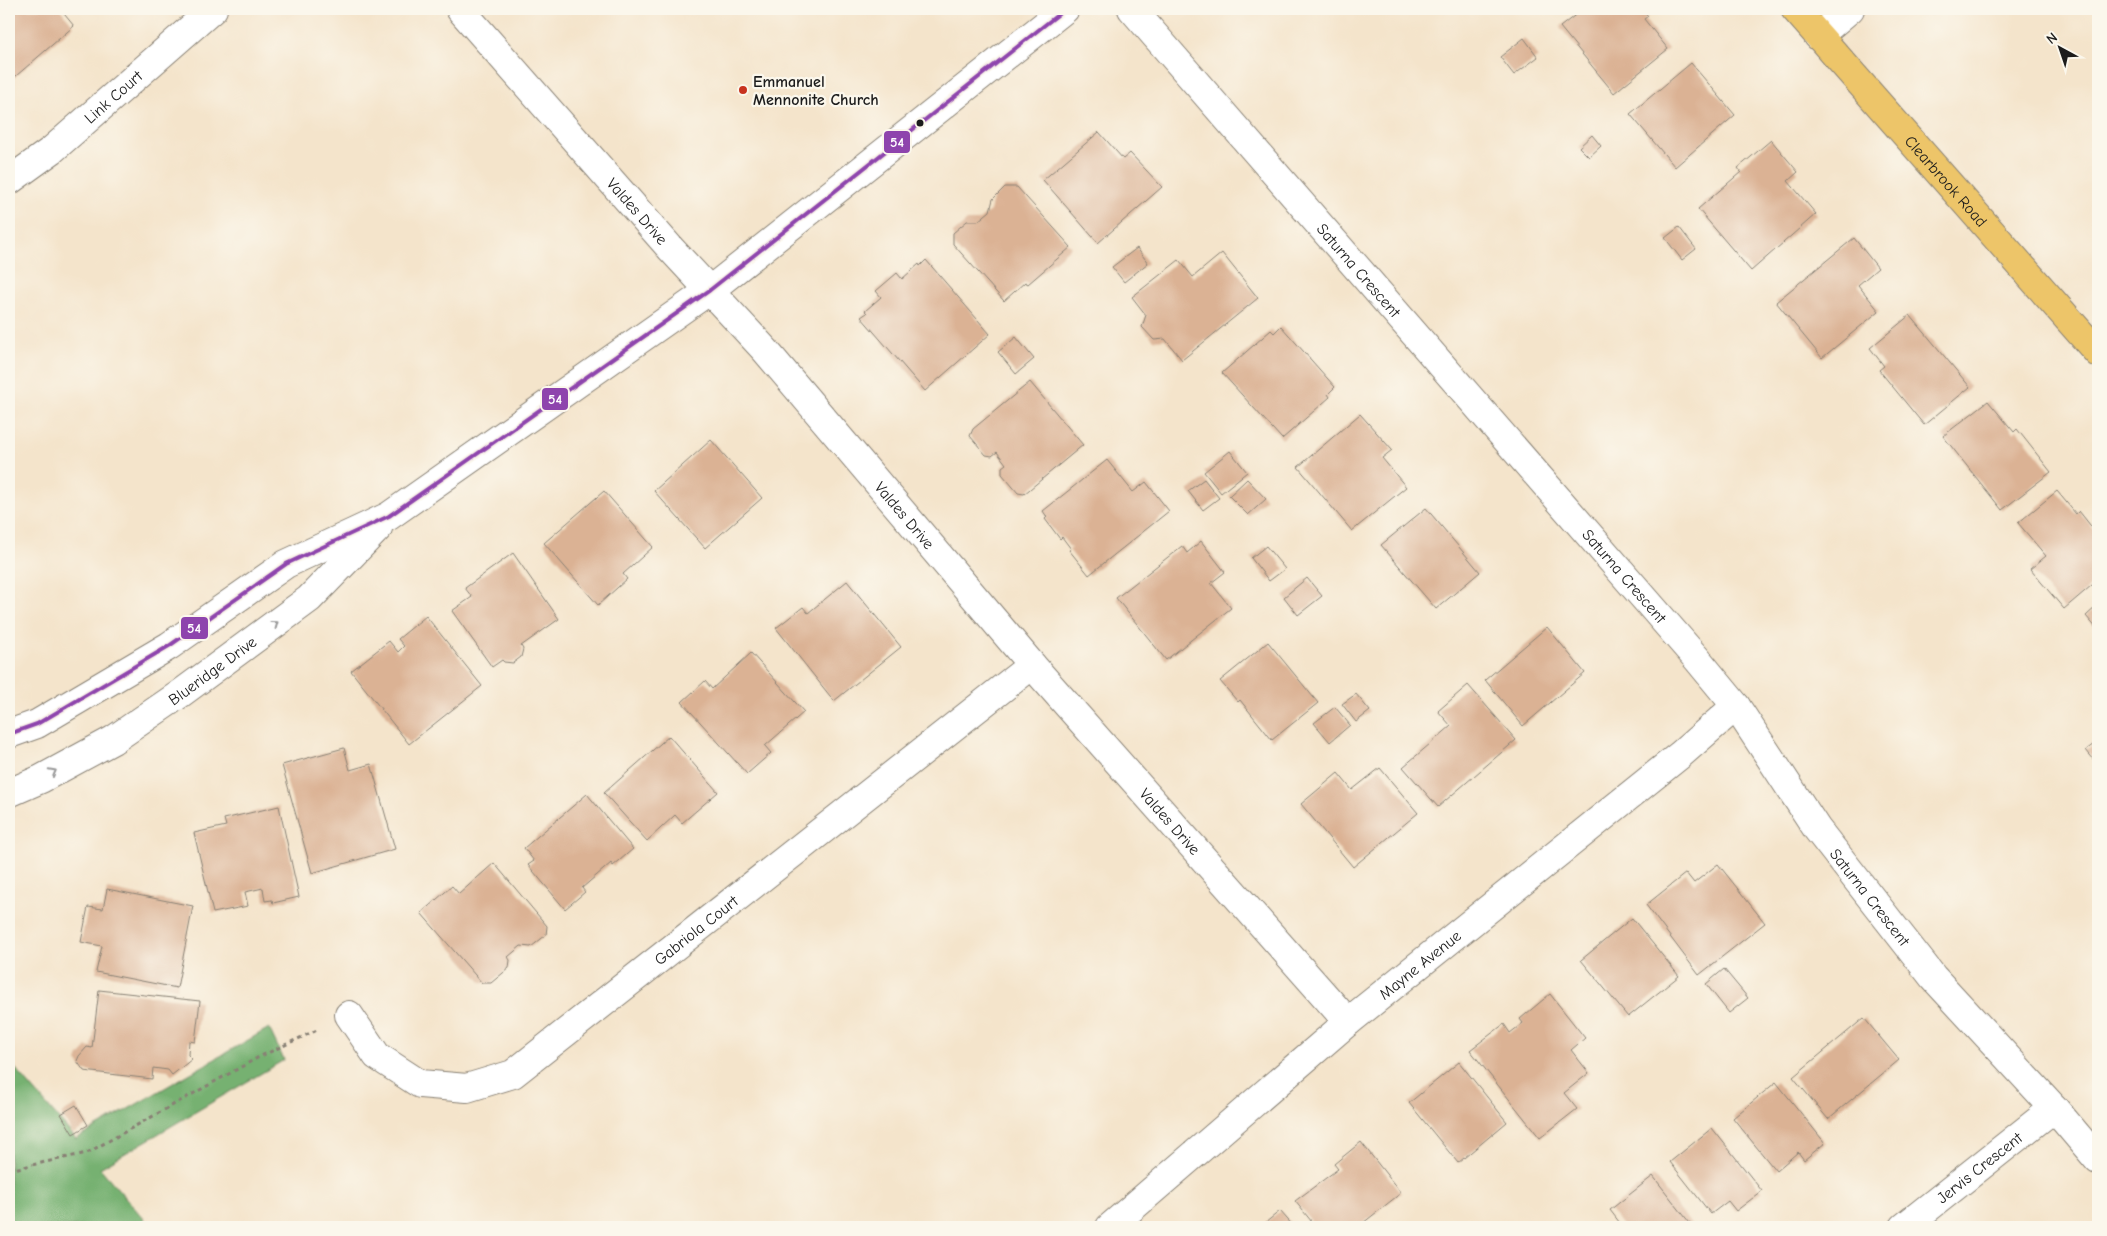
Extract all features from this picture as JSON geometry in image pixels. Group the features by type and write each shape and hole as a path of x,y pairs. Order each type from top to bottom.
{"main road":[{"name":"Clearbrook Road","path":"1795,9 2098,353"}],"street":[{"name":"Link Court","path":"9,181 52,150 213,9"},
{"name":"Valdes Drive","path":"460,9 532,92 765,350 1032,665 1348,1022"},
{"name":"Blueridge Drive","path":"9,734 37,724 169,646 286,564 389,516 710,290 1065,9"},
{"name":"Saturna Crescent","path":"1132,9 1736,706 1817,829 1933,977 2054,1108 2098,1160"},
{"path":"1818,36 1850,9"},
{"name":"Blueridge Drive","path":"9,793 41,779 113,740 180,694 309,599 389,516"},
{"name":"Gabriola Court","path":"349,1015 377,1056 420,1084 467,1088 513,1074 1032,665"},
{"name":"Mayne Avenue","path":"1110,1227 1348,1022 1680,755 1736,706"},
{"name":"Jervis Crescent","path":"1904,1227 2054,1108"}],"path":[{"path":"9,1170 87,1153 260,1056 349,1015"}],"green space":[{"path":"269,1028 284,1060 100,1168 151,1227 9,1227 9,1061 76,1139"}],"building":[{"path":"9,9 60,9 74,26 9,82"},
{"path":"1583,9 1642,9 1648,16 1644,19 1668,49 1614,93 1560,27"},
{"path":"1524,38 1538,57 1514,75 1500,57"},
{"path":"1691,63 1735,115 1675,167 1630,114"},
{"path":"1099,132 1123,159 1130,153 1162,187 1098,243 1043,180"},
{"path":"1592,135 1601,146 1589,157 1579,147"},
{"path":"1771,140 1798,172 1788,181 1816,214 1751,271 1698,209 1741,172 1738,168"},
{"path":"1005,187 1017,187 1071,247 1028,284 1025,282 1004,301 953,244 953,233 967,221 978,221 990,211 993,199"},
{"path":"1679,227 1696,249 1682,260 1665,238"},
{"path":"1854,238 1878,268 1858,285 1879,311 1822,358 1776,302"},
{"path":"1137,248 1148,263 1124,282 1112,267"},
{"path":"1222,253 1258,298 1182,360 1165,339 1154,340 1142,327 1146,315 1132,297 1179,260 1193,277"},
{"path":"926,260 990,334 925,391 861,317 881,297 876,291 897,273 902,279"},
{"path":"1910,315 1970,387 1924,425 1879,370 1884,366 1870,348"},
{"path":"1281,326 1335,387 1328,394 1330,397 1282,439 1222,373 1271,330 1274,333"},
{"path":"1016,337 1034,359 1016,374 998,352"},
{"path":"1030,382 1083,445 1024,494 1018,493 1002,474 1002,467 1006,464 997,452 992,456 986,455 970,436 973,429"},
{"path":"1988,401 2014,432 2017,429 2051,472 2002,510 1943,436"},
{"path":"1360,414 1392,450 1382,458 1406,487 1352,531 1298,467"},
{"path":"711,440 762,498 705,548 654,491"},
{"path":"1230,451 1247,472 1221,493 1204,472"},
{"path":"1107,460 1133,492 1146,482 1169,511 1089,575 1069,550 1071,549 1062,537 1060,539 1045,519 1047,517 1043,511"},
{"path":"1204,479 1219,498 1203,510 1188,491"},
{"path":"1247,479 1266,499 1248,515 1229,496"},
{"path":"604,491 653,547 623,574 627,579 598,605 544,543"},
{"path":"2057,491 2076,514 2079,511 2098,535 2098,580 2064,609 2030,569 2046,556 2018,523"},
{"path":"1426,508 1480,572 1436,609 1381,545"},
{"path":"1201,541 1225,572 1211,583 1231,608 1166,660 1116,598 1182,546 1187,553"},
{"path":"1266,546 1285,569 1269,581 1251,558"},
{"path":"513,553 559,619 521,646 523,649 521,657 513,663 502,660 492,667 452,611 472,597 465,588"},
{"path":"1307,578 1322,596 1298,615 1284,597"},
{"path":"847,581 901,647 834,701 776,628 803,607 808,613"},
{"path":"2098,605 2098,630 2086,616"},
{"path":"426,616 482,686 409,744 351,671 389,641 398,652 404,646 398,639"},
{"path":"1547,627 1585,673 1523,726 1485,680"},
{"path":"1268,642 1318,703 1272,740 1240,700 1238,702 1220,681"},
{"path":"751,653 804,712 765,746 771,753 747,774 682,702 705,681 712,689"},
{"path":"1468,685 1516,740 1438,807 1403,767 1451,726 1438,711"},
{"path":"1356,694 1370,711 1356,722 1342,704"},
{"path":"1335,707 1350,725 1330,742 1314,723"},
{"path":"669,736 718,792 682,823 675,815 647,841 604,793"},
{"path":"2098,741 2098,765 2086,750"},
{"path":"344,748 350,770 371,764 395,849 312,873 282,765"},
{"path":"1380,768 1418,813 1353,867 1301,804 1338,773 1352,790"},
{"path":"587,794 633,849 613,866 611,863 582,888 585,892 565,909 528,865 534,861 524,848"},
{"path":"279,806 299,897 273,903 272,900 265,901 263,888 245,892 248,906 213,913 194,833 226,826 224,819"},
{"path":"494,863 547,926 546,935 531,947 521,946 508,957 510,960 509,968 491,983 482,983 421,913 452,886 459,894"},
{"path":"1718,864 1765,923 1699,975 1646,905 1686,873 1694,883"},
{"path":"107,889 193,906 177,988 96,972 102,946 81,942 88,907 103,909"},
{"path":"1632,918 1679,976 1628,1017 1581,960"},
{"path":"1724,969 1748,998 1729,1013 1706,984"},
{"path":"99,990 200,1001 195,1042 189,1041 188,1055 192,1059 172,1075 168,1070 153,1068 152,1079 84,1071 77,1061 87,1047 92,1048"},
{"path":"1550,994 1585,1038 1571,1050 1589,1073 1564,1093 1577,1109 1540,1138 1470,1050 1504,1024 1510,1033 1523,1023 1520,1019"},
{"path":"1864,1018 1899,1060 1828,1119 1793,1077"},
{"path":"1459,1062 1507,1122 1458,1163 1409,1103"},
{"path":"1776,1082 1825,1143 1804,1160 1798,1152 1776,1171 1733,1118"},
{"path":"76,1105 88,1125 73,1134 61,1114"},
{"path":"1712,1128 1762,1191 1736,1211 1728,1201 1711,1214 1670,1162"},
{"path":"1361,1142 1401,1193 1358,1227 1316,1227 1295,1201 1338,1169 1334,1164"},
{"path":"1653,1176 1693,1227 1623,1227 1610,1210"},
{"path":"1280,1211 1294,1227 1260,1227"}],"transit line":[{"name":"54","path":"9,734 37,724 169,646 286,564 389,516 710,290 1065,9"}],"place":[{"name":"Emmanuel Mennonite Church","path":"743,90"}]}
